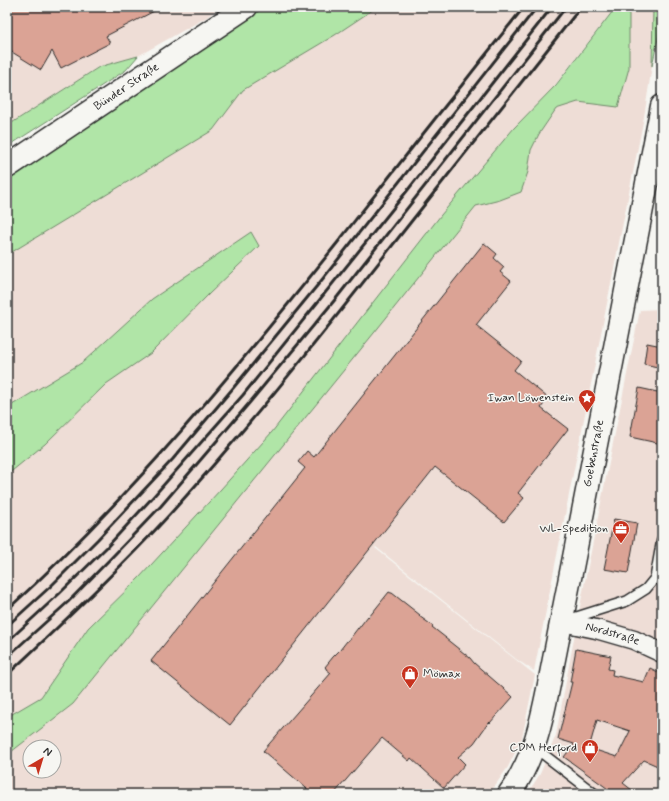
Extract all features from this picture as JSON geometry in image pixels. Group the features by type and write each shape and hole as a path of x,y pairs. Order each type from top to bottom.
{"street":[{"name":"Bünder Straße","path":"7,167 246,7"},
{"name":"Goebenstraße","path":"509,794 518,781 535,743 546,697 562,622 662,106"},
{"name":"Nordstraße","path":"562,622 596,629 634,640 662,653"}],"lane":[{"path":"562,622 627,601 646,590 655,578 662,539"},
{"path":"533,748 595,794"}],"shaded area":[{"path":"7,7 220,7 207,17 138,56 99,67 7,126"},
{"path":"262,7 616,7 334,369 556,85 629,68 629,7 653,7 652,66 644,117 534,671 516,659 376,547 375,548 535,675 522,738 508,767 489,794 7,794 7,177"},
{"path":"662,309 662,794 527,794 540,774 556,735 582,596 640,310"}],"green space":[{"path":"262,7 377,7 335,35 243,90 213,130 7,255 7,177"},
{"path":"616,7 629,7 629,68 618,107 578,102 556,109 539,134 531,150 528,172 521,192 500,200 476,206 73,704 28,739 22,739 22,743 7,755 7,717 41,697 88,628 139,578 272,432 441,215 514,128 556,85"},
{"path":"653,7 662,7 662,20 652,66"},
{"path":"138,56 126,70 7,147 7,126 99,67"},
{"path":"251,232 259,246 151,353 106,384 45,444 7,475 7,408 83,362 152,299"}],"building":[{"path":"7,7 162,7 106,36 110,43 61,68 52,51 41,70 7,49"},
{"path":"484,243 497,254 494,258 504,267 500,272 511,281 476,325 521,361 514,370 548,398 541,408 568,429 518,493 524,498 504,522 435,467 230,725 151,661 305,468 298,462 307,451 314,457"},
{"path":"647,343 662,346 662,368 644,364"},
{"path":"639,388 662,393 662,444 630,437"},
{"name":"WL-Spedition","path":"614,519 637,523 628,573 604,569"},
{"name":"Mömax","path":"389,592 433,626 432,627 470,658 513,697 490,723 489,722 474,743 458,757 465,764 444,788 411,758 409,761 382,738 334,794 313,794 263,751 331,673 325,667"},
{"path":"576,649 611,656 608,669 613,670 612,675 644,682 650,668 662,674 662,768 644,760 623,783 637,794 615,794 564,757 574,744 558,739 572,682 570,682","holes":["597,720 630,731 617,757 589,748"]}],"railway":[{"path":"7,610 96,524 180,433 338,242 524,7"},
{"path":"7,626 51,586 98,539 173,459 321,281 537,7"},
{"path":"7,642 107,547 243,395 407,191 552,7"},
{"path":"7,657 68,602 161,506 338,296 566,7"},
{"path":"7,675 111,576 171,513 233,442 323,333 581,7"}],"place":[{"name":"Iwan Löwenstein","path":"587,413"},
{"name":"WL-Spedition","path":"621,544"},
{"name":"Mömax","path":"410,689"},
{"name":"CDM Herford","path":"590,763"}]}
